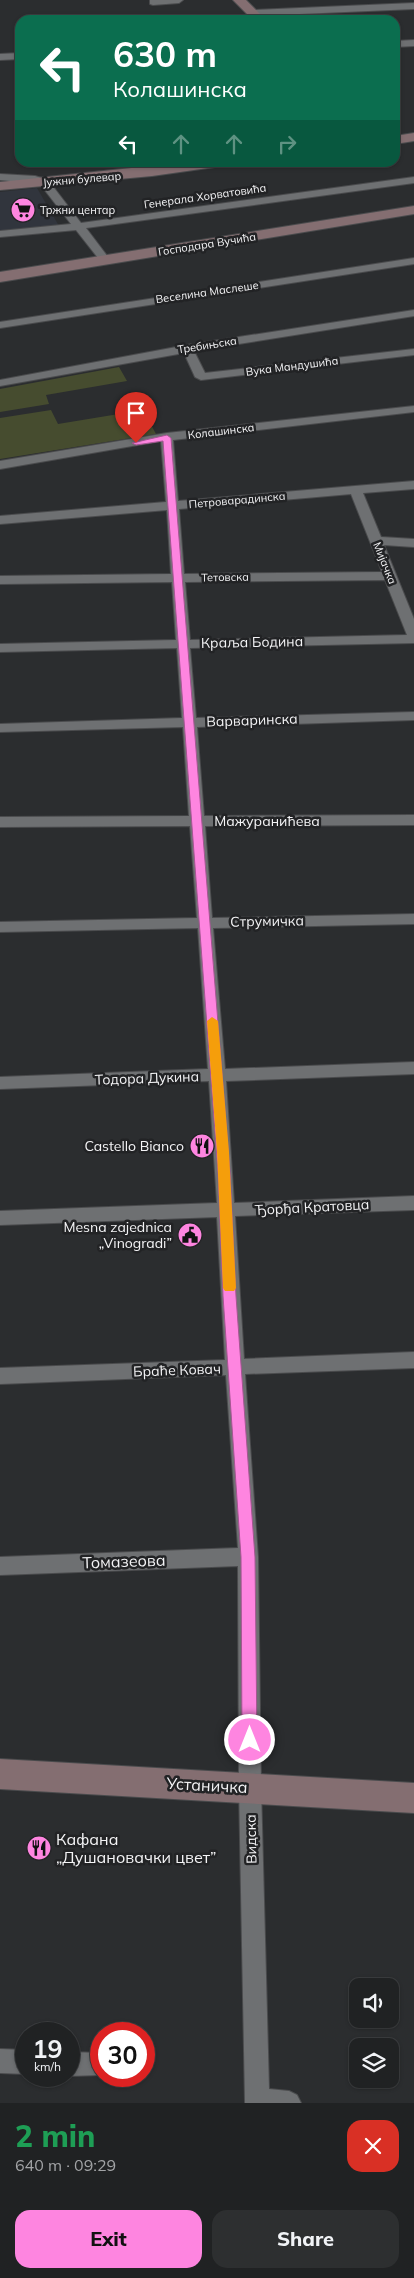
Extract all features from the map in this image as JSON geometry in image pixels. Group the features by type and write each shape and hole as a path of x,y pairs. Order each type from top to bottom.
{"main road":[{"path":"239,0 256,15"},
{"path":"400,139 414,137"},
{"name":"Јужни булевар","path":"0,186 142,173 186,167"},
{"name":"Господара Вучића","path":"0,277 414,210"},
{"name":"Устаничка","path":"0,1774 414,1798"}],"street":[{"path":"153,2 179,0"},
{"path":"273,15 414,6"},
{"path":"400,44 414,43"},
{"path":"0,58 15,56"},
{"path":"0,177 34,179 44,182 106,261"},
{"name":"Генерала Хорватовића","path":"0,234 80,226 414,180"},
{"name":"Веселина Маслеше","path":"0,325 121,304 414,261"},
{"name":"Требињска","path":"0,383 187,348 414,313"},
{"name":"Вука Мандушића","path":"187,348 201,377 414,352"},
{"name":"Колашинска","path":"0,465 167,438 414,409"},
{"name":"Видска","path":"167,438 217,1076 248,1557 250,1787 257,2101"},
{"name":"Петроварадинска","path":"0,520 414,484"},
{"name":"Мијачка","path":"356,490 414,637"},
{"path":"376,541 414,543"},
{"name":"Тетовска","path":"0,580 390,576"},
{"name":"Краља Бодина","path":"0,648 414,637"},
{"name":"Варваринска","path":"0,728 414,716"},
{"name":"Мажуранићева","path":"0,822 414,820"},
{"name":"Струмичка","path":"0,927 414,919"},
{"name":"Тодора Дукина","path":"0,1083 414,1068"},
{"name":"Ђорђа Кратовца","path":"0,1218 414,1203"},
{"name":"Браће Ковач","path":"0,1376 414,1360"},
{"name":"Томазеова","path":"0,1566 248,1557"},
{"path":"0,2061 15,2062"},
{"path":"257,2101 289,2103"}],"shaded area":[{"path":"37,188 59,226 0,233 0,192"}],"green space":[{"path":"119,367 127,381 46,395 49,404 0,412 0,389"},
{"path":"51,410 58,424 143,410 156,434 0,459 0,418"}],"slow traffic":[{"path":"212,1021 223,1152 229,1288"}],"place":[{"name":"Тржни центар","path":"23,210"},
{"name":"Castello Bianco","path":"202,1146"},
{"name":"Mesna zajednica „Vinogradi”","path":"190,1235"},
{"name":"Кафана „Душановачки цвет”","path":"39,1848"}],"route":[{"path":"136,443 167,438 224,1172 230,1296 248,1557 250,1740"}]}
